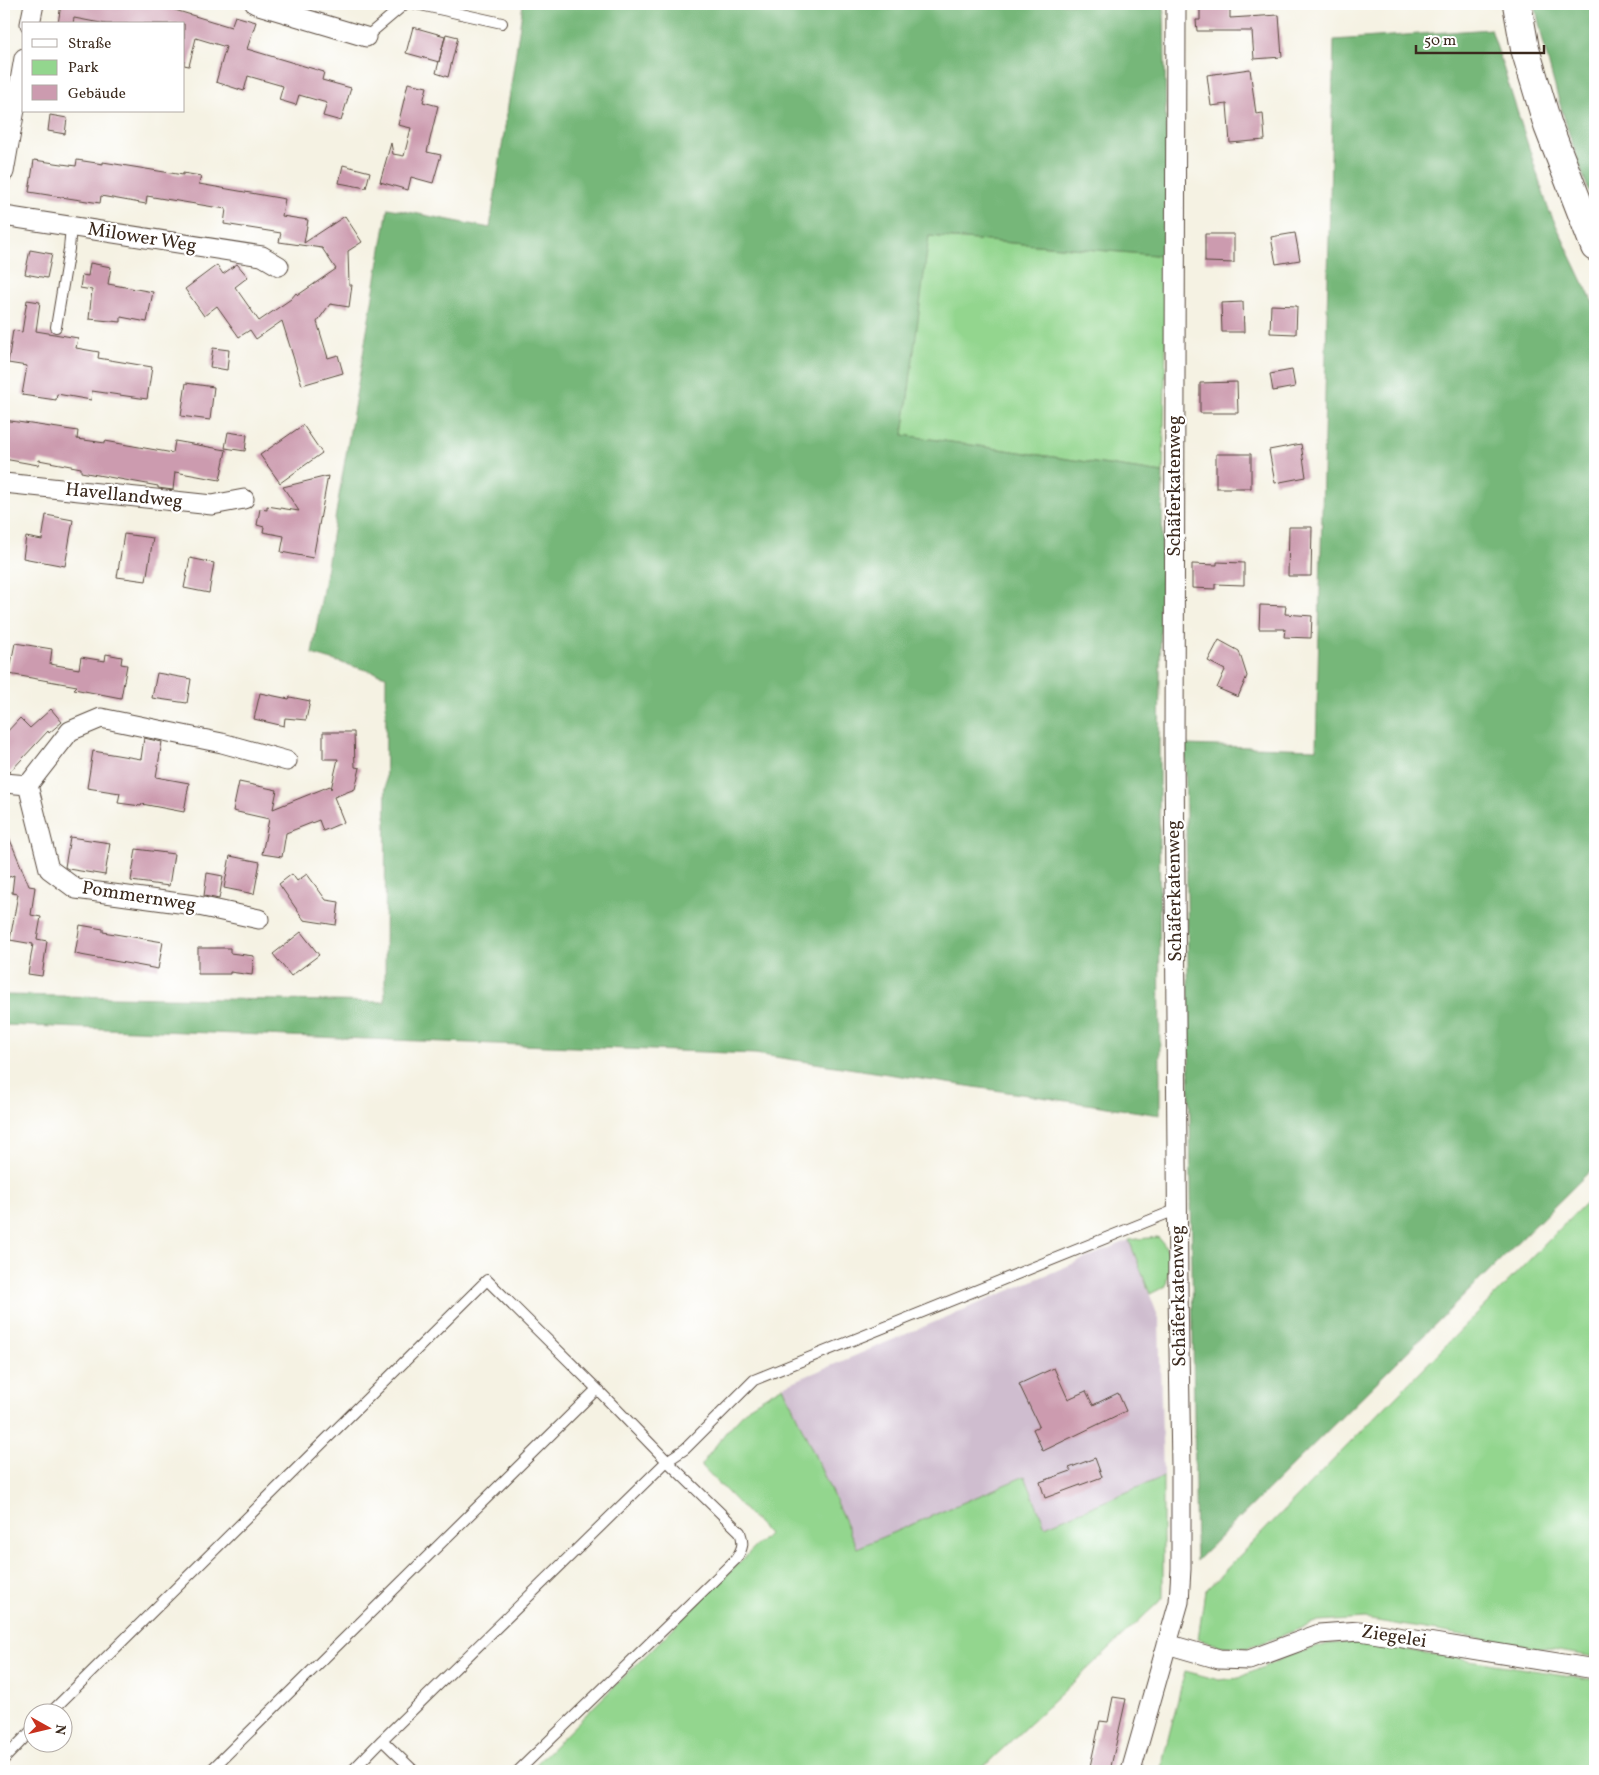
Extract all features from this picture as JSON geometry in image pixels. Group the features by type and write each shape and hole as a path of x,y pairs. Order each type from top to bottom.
{"highway":[{"path":"1517,4 1525,49 1548,126 1595,247"}],"street":[{"path":"30,22 34,4"},
{"path":"255,4 366,37"},
{"name":"Schäferkatenweg","path":"1131,1771 1179,1602 1181,1568 1174,758 1176,4"},
{"path":"4,172 22,67"},
{"path":"4,95 19,81"},
{"name":"Milower Weg","path":"4,216 262,256 279,266"},
{"name":"Havellandweg","path":"4,483 212,505 244,499"},
{"path":"4,784 28,785 70,731 101,718 222,743 288,761"},
{"name":"Pommernweg","path":"28,785 49,869 76,889 194,905 259,919"},
{"name":"Ziegelei","path":"1167,1644 1219,1659 1249,1660 1320,1634 1360,1630 1595,1670"}],"lane":[{"path":"366,37 405,4"},
{"path":"416,4 502,23"},
{"path":"56,327 70,249 71,226"},
{"path":"352,1771 667,1461 685,1449 754,1380 1178,1209"},
{"path":"60,1702 488,1280 740,1532 743,1541 742,1549 736,1559 518,1771"},
{"path":"210,1771 597,1389"},
{"path":"4,1759 22,1740"},
{"path":"382,1740 414,1771"}],"shaded area":[{"path":"1129,1240 1159,1319 1163,1477 1045,1526 1025,1476 857,1549 783,1386"}],"green space":[{"path":"523,4 1164,4 1168,256 929,236 903,435 1163,473 1159,744 1160,1115 755,1054 4,1025 4,995 385,1002 386,676 312,654 388,208 490,228"},
{"path":"1535,4 1595,4 1595,205 1582,173 1561,107"},
{"path":"1491,29 1548,208 1595,307 1595,1166 1196,1561 1185,745 1316,749 1334,40"},
{"path":"928,236 1168,256 1163,473 903,435"},
{"path":"1595,1193 1595,1657 1365,1619 1318,1622 1248,1648 1221,1646 1198,1639 1205,1591"},
{"path":"1158,1237 1168,1254 1168,1272 1166,1286 1150,1294 1129,1240"},
{"path":"783,1386 857,1548 1025,1476 1045,1526 1163,1477 1163,1598 979,1771 529,1771 768,1534 701,1465 726,1432 751,1405"},
{"path":"1357,1642 1595,1680 1595,1771 1160,1771 1185,1671 1219,1680 1239,1678 1288,1656 1328,1644"}],"building":[{"path":"61,4 141,4 165,7 231,27 235,16 256,22 247,49 324,72 322,80 351,88 341,121 323,116 327,103 299,95 296,105 279,100 283,86 248,76 244,91 216,82 226,47 196,38 189,66 185,65 185,22 95,22 74,18 73,22 58,22"},
{"path":"1200,4 1230,4 1230,18 1279,15 1282,57 1254,59 1252,31 1197,31 1196,20 1200,20"},
{"path":"413,27 445,36 439,62 406,53"},
{"path":"446,34 458,37 448,77 436,73"},
{"path":"1250,69 1256,114 1263,113 1265,140 1230,143 1227,104 1211,106 1207,75"},
{"path":"408,83 427,87 423,102 438,106 427,152 441,155 433,183 411,177 408,190 380,182 391,143 393,154 404,156 411,128 398,125"},
{"path":"50,115 67,118 65,134 48,131"},
{"path":"34,160 76,166 77,160 103,164 103,162 183,175 183,173 201,176 199,184 285,199 282,216 308,220 304,243 345,216 362,242 348,251 349,285 352,285 349,307 330,304 317,322 328,358 338,355 343,373 302,385 282,321 256,339 250,330 239,337 217,306 204,316 185,289 217,265 223,274 237,264 248,277 235,287 259,321 291,299 296,293 298,295 336,269 322,248 279,242 281,233 224,224 226,209 147,196 146,204 101,196 100,203 29,192"},
{"path":"343,165 370,172 366,188 339,183"},
{"path":"1295,233 1300,260 1276,264 1271,237"},
{"path":"1205,234 1234,234 1234,263 1205,262"},
{"path":"30,250 52,254 47,278 25,274"},
{"path":"90,263 111,267 108,284 153,292 147,322 121,317 121,322 89,319 92,290 80,288 82,275 88,276"},
{"path":"27,300 40,302 36,331 78,338 76,348 99,352 98,358 152,367 147,399 92,391 91,400 57,394 56,400 22,395 27,366 8,363 13,330 22,332"},
{"path":"1243,302 1244,332 1222,332 1221,303"},
{"path":"1271,305 1297,306 1296,334 1270,333"},
{"path":"213,348 229,350 227,370 210,367"},
{"path":"1292,370 1295,387 1273,391 1270,374"},
{"path":"1237,382 1238,413 1200,413 1200,383"},
{"path":"186,383 214,387 210,420 181,416"},
{"path":"4,420 78,431 77,439 105,443 105,441 173,453 175,441 226,450 220,480 175,472 173,490 81,472 81,468 39,460 38,465 4,459"},
{"path":"303,425 322,453 280,483 260,455"},
{"path":"228,432 247,435 245,451 225,448"},
{"path":"1301,444 1306,477 1275,483 1269,450"},
{"path":"1216,454 1251,454 1251,488 1216,488"},
{"path":"328,476 313,558 281,552 284,536 263,532 264,527 257,525 260,509 267,510 267,506 299,511 283,487"},
{"path":"46,515 73,520 65,566 23,558 26,537 42,540"},
{"path":"1289,527 1312,527 1311,576 1288,576"},
{"path":"124,534 153,538 146,581 117,577"},
{"path":"190,558 214,563 209,593 184,588"},
{"path":"1217,562 1244,563 1244,585 1215,584 1215,589 1192,588 1192,564 1217,565"},
{"path":"1260,605 1286,606 1285,614 1312,616 1311,638 1284,637 1285,629 1259,629"},
{"path":"1219,640 1239,651 1247,676 1238,697 1217,688 1225,670 1208,661"},
{"path":"15,643 52,649 50,664 79,669 81,657 105,661 106,654 122,657 121,664 127,665 121,698 74,689 77,686 9,674"},
{"path":"157,673 191,679 187,703 152,698"},
{"path":"260,693 310,701 306,720 285,718 284,726 254,719"},
{"path":"51,709 62,722 49,733 48,731 10,772 4,772 4,735 20,718 30,728"},
{"path":"323,732 354,732 355,767 360,768 355,789 334,797 344,822 323,831 319,820 286,833 282,857 262,854 269,819 233,811 239,782 277,790 273,809 330,786 331,789 338,759 323,759"},
{"path":"144,738 162,742 156,777 189,783 184,812 142,804 141,806 118,803 120,793 87,788 93,751 141,759"},
{"path":"4,825 29,886 35,887 31,915 41,917 37,939 47,941 42,976 28,974 33,944 10,940 18,894 12,893 14,875 4,879"},
{"path":"70,837 110,843 105,875 65,867"},
{"path":"136,849 174,854 169,886 131,881"},
{"path":"230,856 260,862 254,894 224,888"},
{"path":"207,873 223,876 219,899 204,896"},
{"path":"292,874 297,881 307,874 326,900 339,902 336,925 304,920 279,884"},
{"path":"80,925 103,929 103,932 163,942 158,969 75,954"},
{"path":"301,932 319,955 291,976 273,954"},
{"path":"198,948 230,948 230,953 254,956 252,975 230,972 230,974 198,974"},
{"path":"1054,1368 1068,1399 1086,1391 1093,1405 1118,1393 1126,1411 1043,1451 1033,1429 1039,1426 1019,1384"},
{"path":"1095,1458 1102,1477 1045,1498 1040,1482 1071,1471 1069,1468"},
{"path":"1113,1697 1126,1699 1110,1771 1089,1771 1100,1721 1108,1722"}]}
